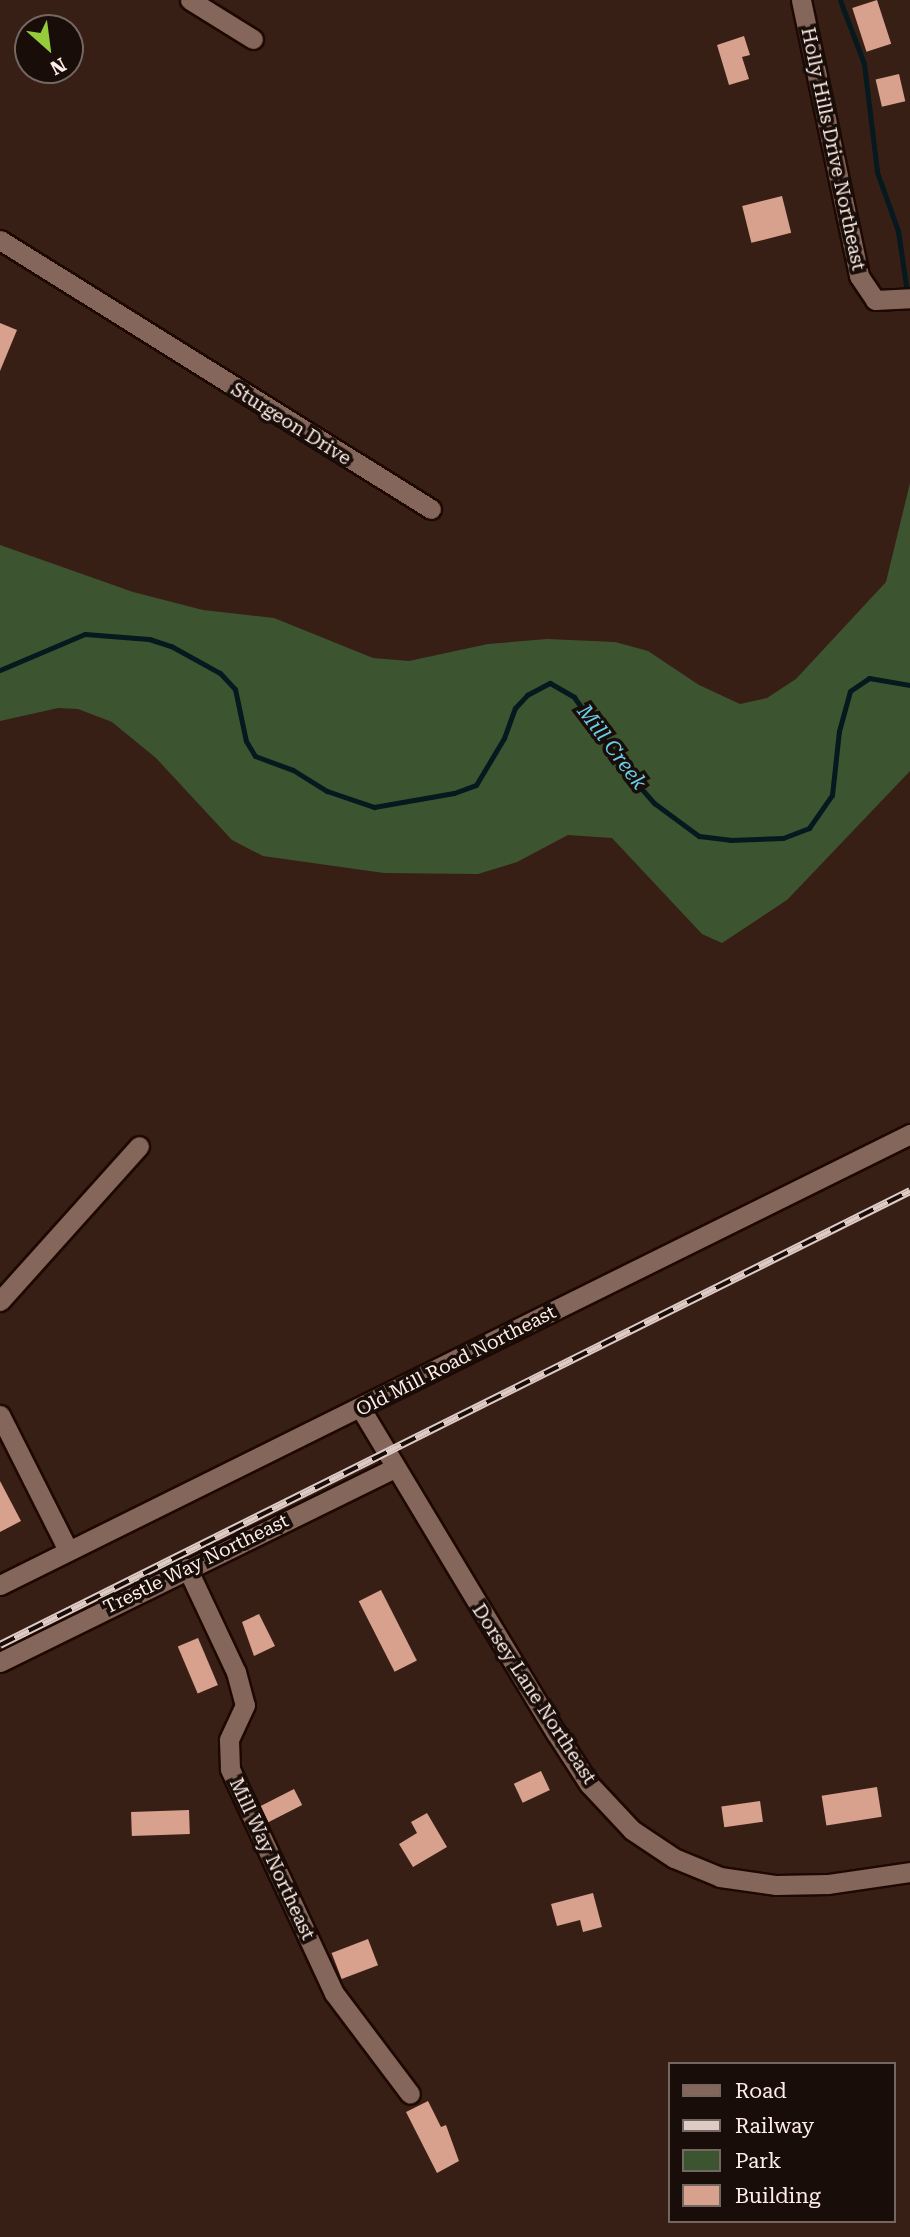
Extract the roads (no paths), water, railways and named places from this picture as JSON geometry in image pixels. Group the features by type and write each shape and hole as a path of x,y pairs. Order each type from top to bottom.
{"street":[{"path":"190,0 253,39"},
{"name":"Holly Hills Drive Northeast","path":"801,0 859,276 874,300 910,298"},
{"name":"Sturgeon Drive","path":"0,240 431,509"},
{"name":"Old Mill Road Northeast","path":"0,1585 360,1409 910,1134"},
{"path":"0,1301 139,1146"},
{"name":"Dorsey Lane Northeast","path":"360,1409 393,1469 589,1784 632,1830 674,1858 720,1877 765,1884 828,1884 910,1872"},
{"path":"0,1415 68,1550"},
{"name":"Trestle Way Northeast","path":"0,1662 393,1469"},
{"name":"Mill Way Northeast","path":"187,1568 236,1672 245,1704 229,1740 230,1769 334,1993 410,2094"}],"waterway":[{"path":"840,0 864,64 877,172 898,231 907,292"},
{"name":"Mill Creek","path":"0,670 85,634 149,639 171,646 220,673 235,689 246,741 255,756 293,770 327,791 374,807 454,793 476,785 504,738 515,708 527,695 550,683 574,697 626,771 654,803 699,836 730,840 783,838 809,828 832,795 839,731 850,691 869,678 910,685"}],"railway":[{"path":"0,1645 910,1191"}]}
